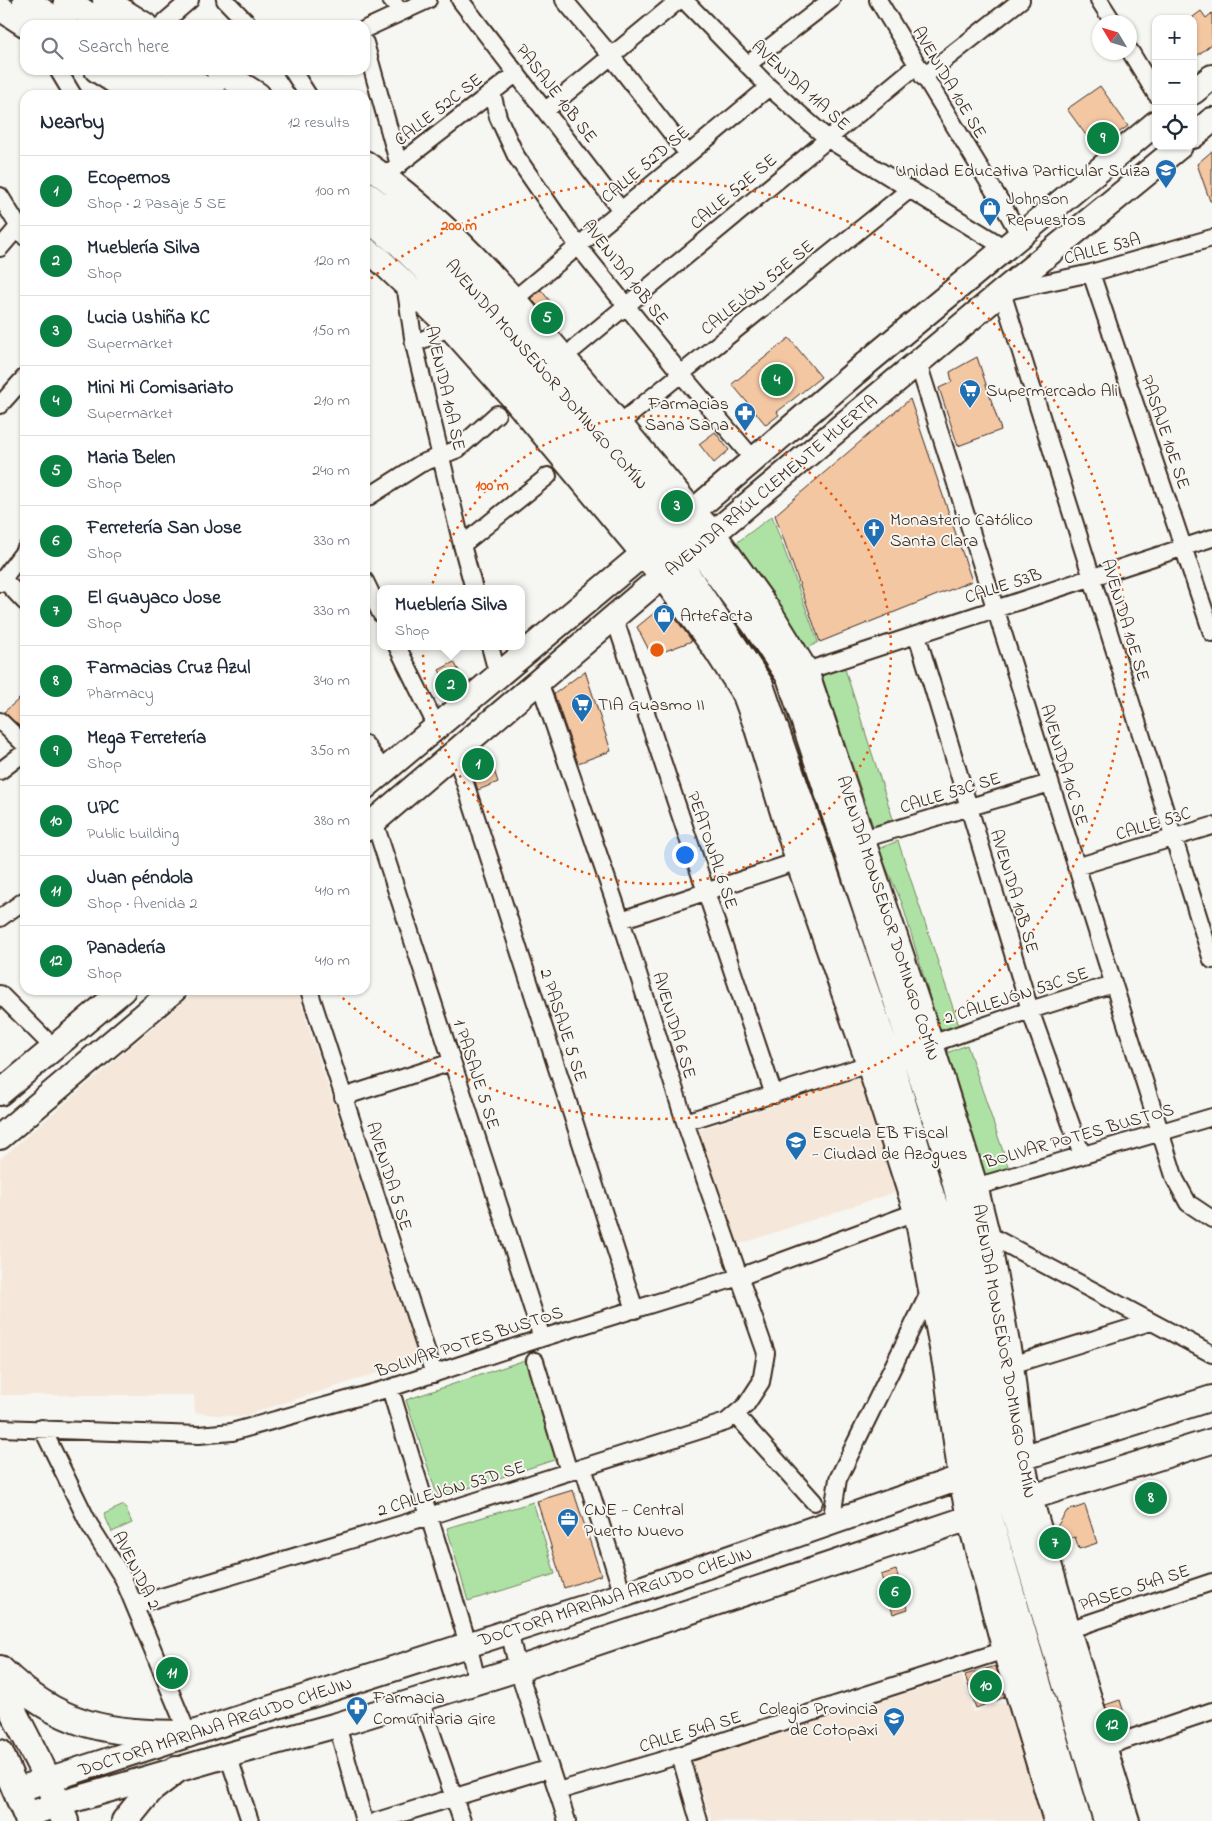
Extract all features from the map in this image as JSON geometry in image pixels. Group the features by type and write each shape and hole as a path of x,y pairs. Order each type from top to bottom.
{"main road":[{"path":"25,0 57,20"},
{"path":"66,0 97,20"},
{"path":"105,0 137,20"},
{"path":"0,8 20,21"},
{"path":"105,75 128,90"},
{"path":"144,75 168,90"},
{"path":"183,75 206,90"},
{"path":"226,75 250,90"},
{"path":"1197,89 1212,76"},
{"path":"1197,133 1212,120"},
{"name":"AVENIDA RAÚL CLEMENTE HUERTA","path":"370,783 1152,126"},
{"name":"AVENIDA RAÚL CLEMENTE HUERTA","path":"370,824 705,540 1175,150"},
{"name":"AVENIDA MONSEÑOR DOMINGO COMÍN","path":"382,168 433,216 458,254"},
{"name":"AVENIDA MONSEÑOR DOMINGO COMÍN","path":"370,197 415,230 458,254 514,299 669,532 671,569 716,650 745,695 798,861 869,1064 926,1208 930,1291 946,1369 992,1468 1021,1501 1068,1630 1127,1821"},
{"name":"AVENIDA MONSEÑOR DOMINGO COMÍN","path":"370,222 399,244 472,316 489,354"},
{"name":"AVENIDA MONSEÑOR DOMINGO COMÍN","path":"370,253 450,327 489,354 669,532 705,540 772,614 806,671 836,791 951,1168 966,1189 987,1234 1011,1365 992,1468 979,1514 1005,1650 1056,1821"},
{"name":"AVENIDA MONSEÑOR DOMINGO COMÍN","path":"705,540 755,626 789,677 836,791 863,839 931,1044 966,1189 989,1363 992,1468"},
{"name":"AVENIDA MONSEÑOR DOMINGO COMÍN","path":"671,569 761,685 890,1059 926,1208 969,1366 992,1468"},
{"path":"0,1093 117,995"},
{"path":"0,1137 168,995"},
{"name":"DOCTORA MARIANA ARGUDO CHEJIN","path":"16,1790 623,1595 992,1468 1212,1398"},
{"name":"DOCTORA MARIANA ARGUDO CHEJIN","path":"28,1818 62,1812 176,1770 337,1725 518,1669 979,1514 1212,1441"},
{"name":"AVENIDA MONSEÑOR DOMINGO COMÍN","path":"1021,1501 1106,1821"},
{"name":"AVENIDA MONSEÑOR DOMINGO COMÍN","path":"979,1514 1079,1821"},
{"path":"0,1669 18,1687 46,1706 78,1721 112,1730 147,1734 188,1734"},
{"path":"0,1686 48,1780 62,1812"},
{"path":"0,1753 28,1818"},
{"path":"125,1821 150,1790 176,1770"}],"street":[{"path":"167,20 190,0"},
{"path":"225,0 244,20"},
{"path":"370,25 396,6 428,0"},
{"name":"PASAJE 10B SE","path":"460,0 622,210"},
{"path":"564,0 688,154"},
{"path":"546,110 679,0"},
{"name":"AVENIDA 11A SE","path":"684,0 747,66 828,139 909,190 1012,242"},
{"path":"747,66 831,0"},
{"name":"AVENIDA 10E SE","path":"878,0 1008,214 1012,242"},
{"name":"CALLE 52E SE","path":"575,348 828,139 1021,0"},
{"path":"1099,0 1109,15"},
{"path":"1136,60 1152,87"},
{"name":"CALLE 52C SE","path":"382,168 492,93 517,73"},
{"path":"61,75 70,90"},
{"path":"295,75 305,90"},
{"path":"369,75 382,168"},
{"name":"CALLE 52D SE","path":"523,292 769,87"},
{"name":"AVENIDA 10B SE","path":"492,93 498,117 516,156 578,246 681,374 754,460"},
{"name":"CALLEJÓN 52E SE","path":"630,415 909,190"},
{"path":"0,196 20,228"},
{"path":"0,248 20,233"},
{"name":"CALLE 53A","path":"1002,292 1091,273 1212,238"},
{"name":"PASAJE 10E SE","path":"1091,273 1212,633"},
{"name":"AVENIDA 10A SE","path":"405,284 414,344 473,585"},
{"name":"AVENIDA 10E SE","path":"1002,292 1212,960"},
{"path":"414,344 450,327"},
{"name":"AVENIDA 10C SE","path":"918,363 1174,1179 1188,1203 1212,1219"},
{"path":"0,405 20,382"},
{"path":"370,496 420,464 463,446 498,414"},
{"path":"462,545 548,476"},
{"name":"CALLE 53B","path":"806,671 1212,538"},
{"path":"20,556 1,581 20,598"},
{"path":"370,591 377,606"},
{"name":"PEATONAL 6 SE","path":"614,617 774,1095"},
{"name":"AVENIDA 10B SE","path":"917,635 1030,1010 1082,1155"},
{"path":"399,650 437,727"},
{"path":"491,650 498,676"},
{"name":"AVENIDA 6 SE","path":"539,681 621,920 685,1122 766,1353 761,1382"},
{"path":"0,721 20,740"},
{"path":"370,751 384,772"},
{"name":"2 PASAJE 5 SE","path":"455,752 635,1310"},
{"path":"0,771 20,756"},
{"name":"CALLE 53C SE","path":"863,839 1050,783"},
{"name":"CALLE 53C","path":"1076,867 1212,826"},
{"name":"1 PASAJE 5 SE","path":"370,828 452,1062 542,1338"},
{"path":"621,920 798,861"},
{"path":"0,918 20,904"},
{"name":"2 CALLEJÓN 53C SE","path":"931,1044 1113,984"},
{"path":"0,994 54,1048"},
{"name":"AVENIDA 5 SE","path":"311,995 434,1374"},
{"path":"343,1097 452,1062"},
{"path":"685,1122 869,1064"},
{"name":"BOLIVAR POTES BUSTOS","path":"966,1189 1212,1117"},
{"name":"BOLIVAR POTES BUSTOS","path":"0,1428 199,1435 232,1432 390,1388 542,1338 739,1277 926,1208"},
{"path":"987,1234 1212,1354"},
{"path":"831,1524 838,1479 930,1291"},
{"path":"1011,1365 1150,1322"},
{"path":"535,1361 623,1595"},
{"name":"2 CALLEJÓN 53D SE","path":"135,1605 429,1516 726,1422 746,1405 761,1382"},
{"path":"390,1388 468,1644 477,1681"},
{"path":"736,1415 814,1502"},
{"name":"AVENIDA 2","path":"42,1428 89,1524 123,1578 188,1734"},
{"name":"PASEO 54A SE","path":"1068,1630 1212,1582"},
{"path":"509,1631 518,1669 567,1821"},
{"name":"CALLE 54A SE","path":"558,1791 680,1755 1005,1650"},
{"path":"420,1699 462,1821"},
{"path":"1105,1747 1212,1711"},
{"path":"337,1725 364,1821"},
{"path":"228,1755 250,1821"},
{"path":"680,1755 699,1821"},
{"path":"376,1821 550,1768"}],"shaded area":[{"path":"191,995 299,995 419,1360 240,1417 195,1413 194,1395 0,1395 0,1159"},
{"name":"Escuela EB Fiscal - Ciudad de Azogues","path":"859,1077 896,1192 734,1246 696,1131"},
{"name":"Colegio Provincia de Cotopaxi","path":"962,1676 973,1712 1007,1701 1043,1821 712,1821 692,1761"}],"green space":[{"path":"772,516 818,642 804,651 735,544"},
{"path":"844,666 893,819 873,826 822,676"},
{"path":"898,841 959,1026 937,1030 928,991 902,903 878,849"},
{"path":"967,1045 1009,1169 984,1177 944,1054"},
{"path":"525,1360 557,1459 438,1498 406,1400"},
{"path":"533,1502 555,1574 468,1601 447,1528"},
{"path":"124,1505 132,1523 112,1532 104,1514"}],"building":[{"path":"1201,11 1206,18 1212,13 1212,44 1197,56 1197,15"},
{"path":"1100,86 1128,126 1096,149 1067,109"},
{"path":"1212,151 1212,201 1210,201 1197,164"},
{"path":"541,290 558,311 548,319 531,298"},
{"path":"789,338 821,377 777,412 779,415 766,425 732,384"},
{"name":"Supermercado Ali","path":"977,357 1001,430 958,446 939,388 952,382 950,372"},
{"name":"Monasterio Católico Santa Clara","path":"910,399 972,581 820,642 775,515"},
{"path":"715,432 729,450 714,463 699,444"},
{"name":"Artefacta","path":"665,604 692,641 652,656 637,627"},
{"path":"454,662 465,682 450,690 439,670"},
{"name":"TIA Guasmo II","path":"585,671 611,751 578,763 554,694"},
{"path":"20,698 19,726 4,712"},
{"path":"488,753 498,782 478,790 469,763"},
{"path":"1155,1482 1164,1507 1147,1513 1138,1488"},
{"name":"CNE - Central Puerto Nuevo","path":"573,1490 601,1575 564,1588 537,1501"},
{"path":"1085,1505 1097,1543 1079,1549 1075,1537 1057,1543 1054,1531 1067,1511"},
{"path":"896,1570 908,1609 893,1614 881,1575"},
{"path":"996,1666 1005,1697 976,1708 965,1675"},
{"path":"1120,1700 1127,1723 1113,1728 1105,1705"}],"place":[{"name":"Mega Ferretería","path":"1103,138"},
{"name":"Unidad Educativa Particular Suiza","path":"1166,189"},
{"name":"Johnson Repuestos","path":"990,227"},
{"name":"Maria Belen","path":"547,318"},
{"name":"Mini Mi Comisariato","path":"777,380"},
{"name":"Supermercado Ali","path":"970,409"},
{"name":"Farmacias Sana Sana","path":"745,432"},
{"name":"Lucia Ushiña KC","path":"677,506"},
{"name":"Monasterio Católico Santa Clara","path":"874,548"},
{"name":"Artefacta","path":"664,634"},
{"name":"Mueblería Silva","path":"451,685"},
{"name":"TIA Guasmo II","path":"582,723"},
{"name":"Ecopernos","path":"478,764"},
{"name":"Escuela EB Fiscal - Ciudad de Azogues","path":"796,1161"},
{"name":"Farmacias Cruz Azul","path":"1151,1498"},
{"name":"CNE - Central Puerto Nuevo","path":"568,1538"},
{"name":"El Guayaco Jose","path":"1055,1543"},
{"name":"Ferretería San Jose","path":"895,1592"},
{"name":"Juan péndola","path":"172,1673"},
{"name":"UPC","path":"986,1686"},
{"name":"Panadería","path":"1112,1725"},
{"name":"Farmacia Comunitaria Gire","path":"357,1726"},
{"name":"Colegio Provincia de Cotopaxi","path":"894,1737"}]}
